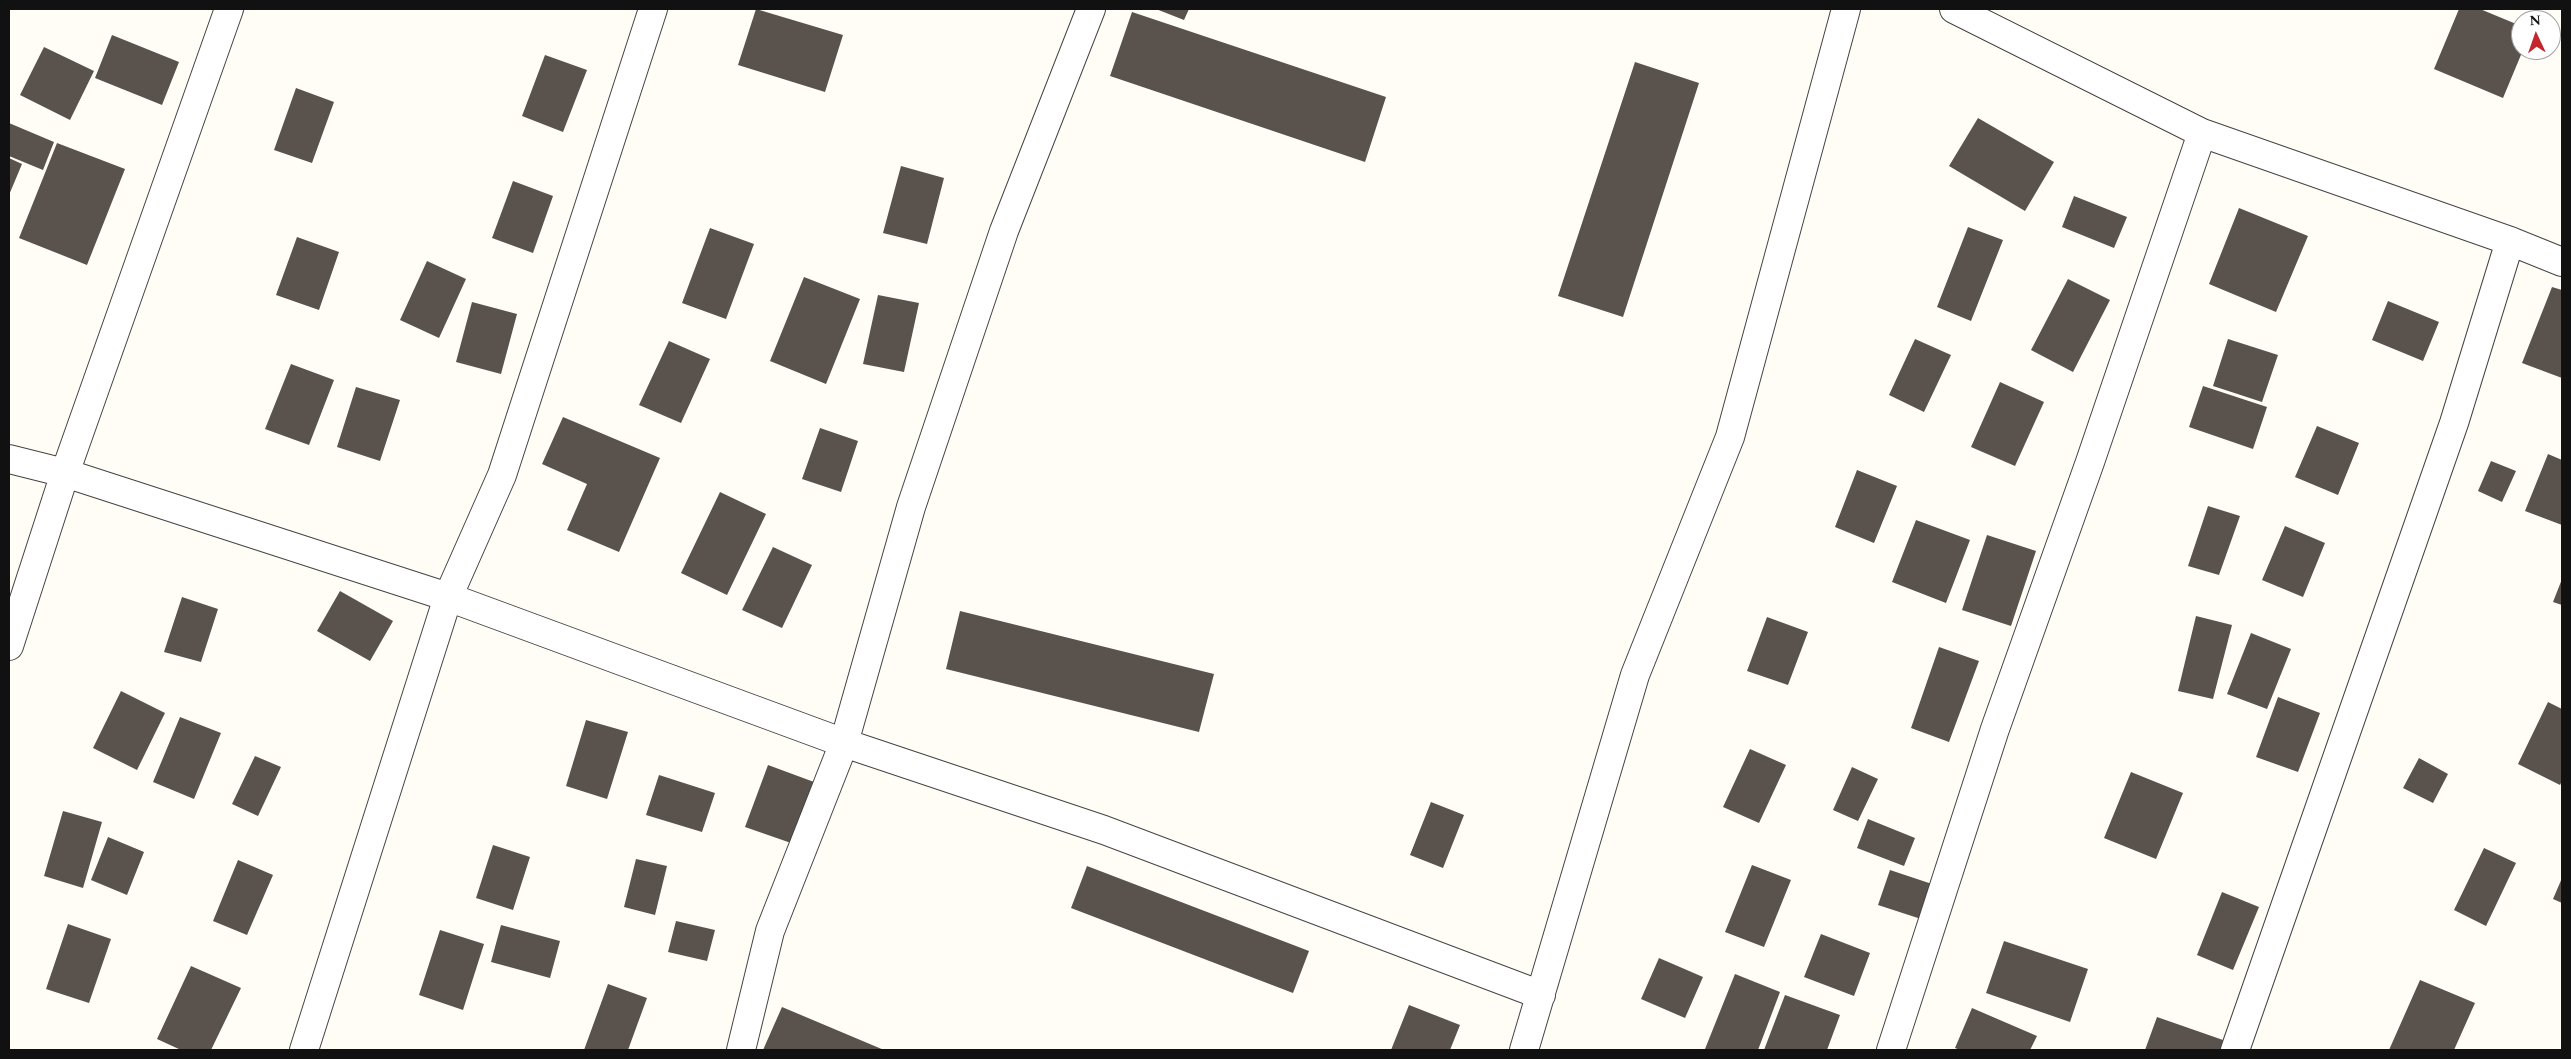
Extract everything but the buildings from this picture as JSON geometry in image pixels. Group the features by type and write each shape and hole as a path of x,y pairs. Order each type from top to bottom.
{"street":[{"path":"9,646 65,473 229,9"},
{"path":"304,1050 448,597 502,475 653,9"},
{"path":"741,1050 770,931 844,743 910,507 1004,231 1091,9"},
{"path":"1524,1050 1635,675 1730,437 1846,9"},
{"path":"1954,9 2202,133 2510,241 2562,262"},
{"path":"1891,1050 1995,729 2090,462 2202,133"},
{"path":"2235,1050 2454,424 2510,241"},
{"path":"9,459 65,473 448,597 844,743 1104,830 1540,995"}]}
